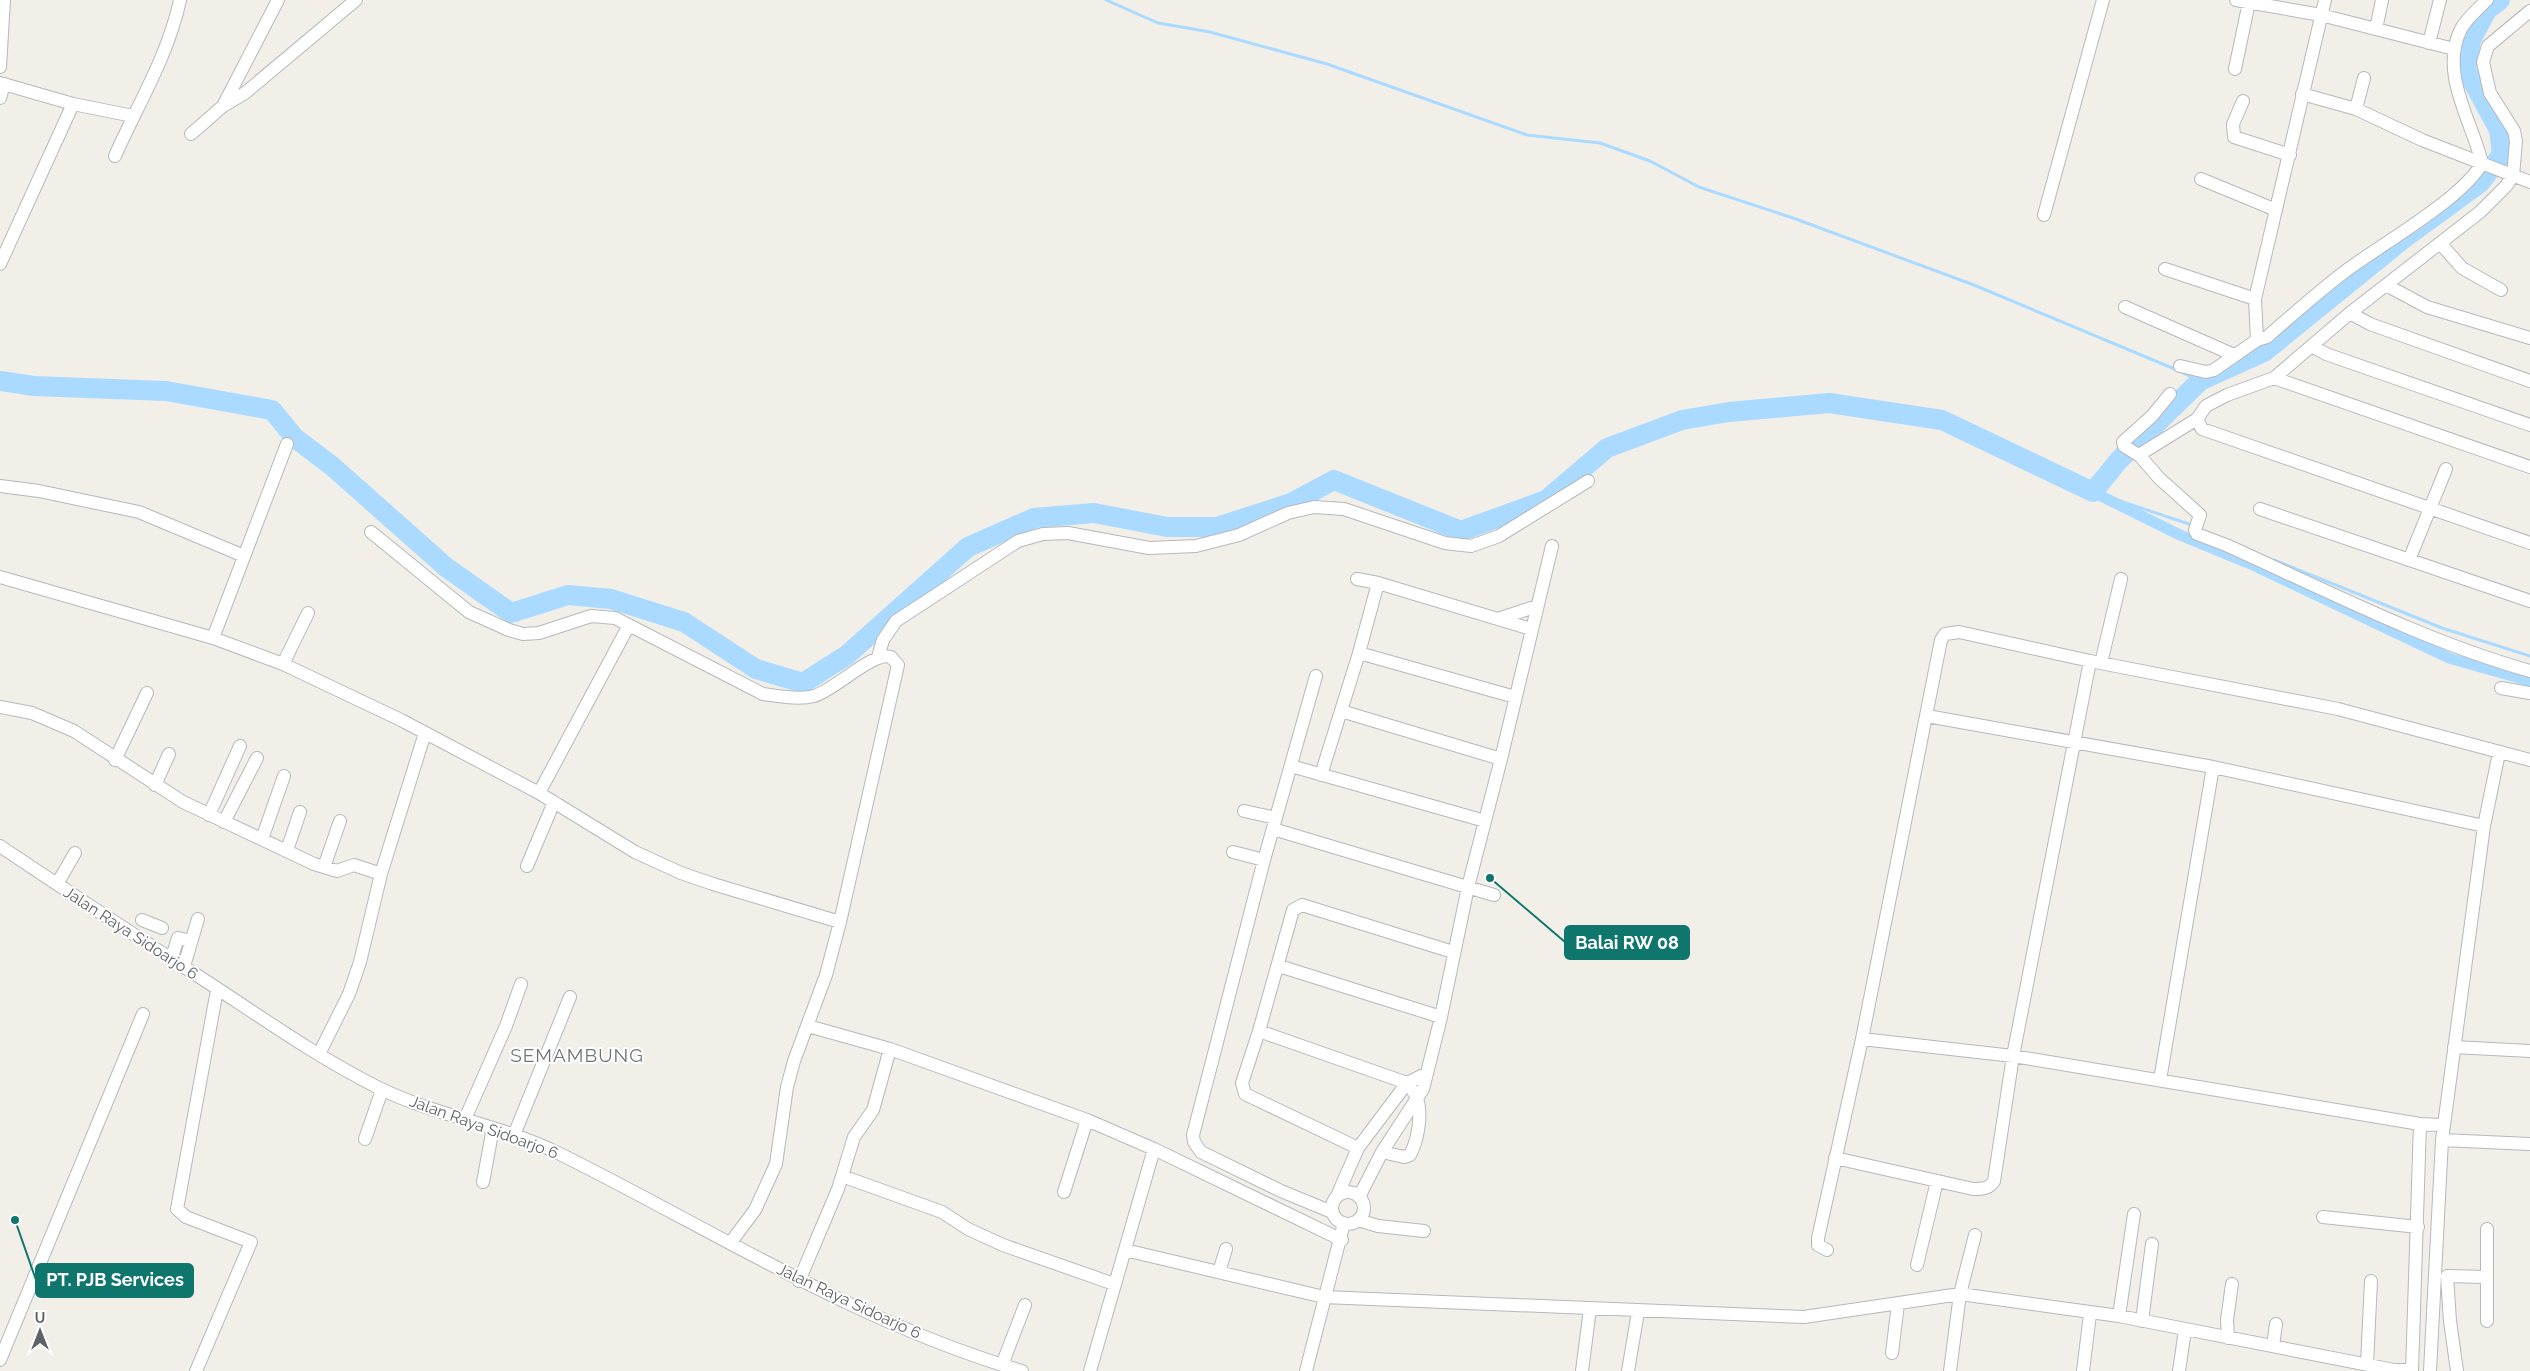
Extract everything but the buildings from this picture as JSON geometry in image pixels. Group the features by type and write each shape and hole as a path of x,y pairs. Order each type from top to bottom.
{"street":[{"path":"0,67 4,0"},
{"path":"115,156 133,116 158,71 180,0"},
{"path":"223,106 278,0"},
{"path":"191,134 223,106 245,93 356,0"},
{"path":"2044,215 2103,0"},
{"path":"2257,340 2256,299 2325,0"},
{"path":"2376,29 2382,0"},
{"path":"2429,43 2440,0"},
{"path":"2486,165 2460,101 2454,50 2462,28 2487,0"},
{"path":"2235,69 2242,1 2267,3 2321,15 2454,50"},
{"path":"2132,451 2142,454 2198,419 2206,406 2227,395 2274,378 2350,314 2480,212 2511,176 2517,156 2514,131 2490,93 2484,76 2483,62 2488,46 2528,15"},
{"path":"2356,109 2364,78"},
{"path":"0,98 2,83 73,104 133,116"},
{"path":"2302,94 2356,109 2422,140 2530,182"},
{"path":"2243,101 2233,124 2234,137 2290,155"},
{"path":"0,264 73,104"},
{"path":"2180,366 2206,372 2214,370 2257,340 2268,337 2342,273 2445,201 2486,165"},
{"path":"2201,179 2276,210"},
{"path":"2440,243 2462,268 2500,290"},
{"path":"2165,269 2256,299"},
{"path":"2386,285 2427,307 2530,338"},
{"path":"2125,307 2234,355"},
{"path":"2350,314 2370,324 2530,381"},
{"path":"2312,346 2326,354 2530,425"},
{"path":"2274,378 2530,467"},
{"path":"2170,394 2152,416 2123,442 2159,478 2198,512 2197,534 2226,545 2420,633 2524,671 2517,688"},
{"path":"2198,419 2202,429 2530,544"},
{"path":"213,638 287,444"},
{"path":"2409,560 2446,469"},
{"path":"731,1242 755,1210 776,1164 787,1087 794,1061 808,1026 833,920 867,799 898,670 889,658 883,640 896,621 1018,541 1043,534 1068,533 1149,548 1196,546 1239,535 1288,513 1314,507 1344,509 1445,543 1471,546 1499,536 1588,481"},
{"path":"0,486 48,493 139,512 244,556"},
{"path":"2260,509 2530,602"},
{"path":"371,532 469,612 509,630 523,634 539,633 591,616 615,618 763,694 788,698 812,696 829,690 889,658"},
{"path":"1359,1197 1382,1152 1423,1088 1441,1017 1468,887 1486,821 1552,546"},
{"path":"0,577 213,638 283,664 425,733 539,793 634,852 681,873 833,920"},
{"path":"1357,579 1378,583 1531,629"},
{"path":"1836,1158 1937,1181 1983,1189 1991,1186 1994,1181 2013,1056 2074,744 2121,579"},
{"path":"1321,775 1359,653 1378,583"},
{"path":"1498,620 1537,606"},
{"path":"283,664 308,613"},
{"path":"539,793 629,625"},
{"path":"1828,1250 1818,1245 1818,1238 1862,1039 1941,640 1945,634 1952,632 2338,709 2530,760"},
{"path":"1359,653 1515,697"},
{"path":"1316,676 1264,860 1193,1135 1194,1142 1201,1152 1281,1191 1332,1212 1344,1224 1358,1220 1378,1226 1424,1231"},
{"path":"2501,688 2517,688 2530,693"},
{"path":"115,760 147,693"},
{"path":"0,707 50,719 74,731 154,785 209,815 262,840 337,871 354,865 381,874"},
{"path":"1341,711 1501,759"},
{"path":"1927,716 2074,744 2213,767 2484,826"},
{"path":"319,1054 349,994 360,962 381,874 425,733"},
{"path":"209,815 240,746"},
{"path":"2457,1371 2441,1276 2438,1213 2443,1125 2484,826 2499,753"},
{"path":"154,785 169,754"},
{"path":"224,822 257,758"},
{"path":"1291,766 1486,821"},
{"path":"2160,1080 2213,767"},
{"path":"262,840 284,776"},
{"path":"527,866 554,802"},
{"path":"1244,811 1274,824 1494,895"},
{"path":"287,850 300,812"},
{"path":"324,867 340,821"},
{"name":"Jalan Raya Sidoarjo 6","path":"0,846 134,937 184,966 217,990 319,1054 382,1090 514,1135 554,1151 731,1242 799,1281 910,1332 1022,1371"},
{"path":"1233,852 1264,860"},
{"path":"57,884 75,853"},
{"path":"1358,1148 1245,1094 1242,1083 1279,966 1293,910 1298,905 1453,952"},
{"path":"184,966 198,919"},
{"path":"134,937 152,924"},
{"path":"171,960 178,938 191,941"},
{"path":"1279,966 1441,1017"},
{"path":"465,1119 506,1026 521,984"},
{"path":"196,1371 251,1242 186,1217 177,1209 217,990"},
{"path":"514,1135 570,996"},
{"path":"0,1360 143,1014"},
{"path":"808,1026 890,1049 1087,1120 1154,1149 1342,1240"},
{"path":"1259,1031 1407,1083 1417,1097 1419,1119 1410,1155 1404,1157 1382,1152"},
{"path":"1862,1039 2013,1056 2420,1124 2443,1125"},
{"path":"2454,1046 2530,1051"},
{"path":"799,1281 842,1176 854,1137 873,1110 890,1049"},
{"path":"1332,1212 1332,1206 1358,1148 1407,1083 1427,1073"},
{"path":"365,1139 382,1090"},
{"path":"1064,1192 1087,1120"},
{"path":"1125,1250 1324,1297 1638,1312 1804,1317 1960,1294 2090,1314 2119,1316 2394,1370 2412,1371 2420,1124"},
{"path":"483,1182 493,1128"},
{"path":"2442,1140 2530,1144"},
{"path":"1090,1371 1154,1149"},
{"path":"842,1176 942,1212 968,1229 1003,1245 1114,1284"},
{"path":"1917,1265 1937,1181"},
{"path":"1337,1196 1348,1192 1359,1197 1364,1209 1358,1220"},
{"path":"2418,1212 2438,1213"},
{"path":"2119,1316 2134,1214"},
{"path":"2323,1217 2418,1227"},
{"path":"1306,1371 1324,1297 1342,1240 1344,1224"},
{"path":"2487,1229 2487,1321"},
{"path":"1950,1371 1960,1294 1975,1235"},
{"path":"2142,1321 2152,1244"},
{"path":"1219,1272 1226,1249"},
{"path":"2441,1276 2486,1277"},
{"path":"2430,1371 2441,1276"},
{"path":"2367,1364 2371,1281"},
{"path":"2228,1338 2227,1320 2232,1284"},
{"path":"1892,1353 1898,1304"},
{"path":"1002,1365 1025,1305"},
{"path":"1582,1371 1590,1310"},
{"path":"1628,1371 1638,1312"},
{"path":"2083,1371 2090,1314"},
{"path":"2273,1346 2276,1324"},
{"path":"2179,1371 2185,1330"},
{"path":"2333,1371 2334,1358"}],"waterway":[{"path":"1106,0 1158,23 1210,32 1327,64 1527,135 1600,143 1650,161 1699,187 1793,218 1974,285 2177,370"},
{"path":"0,381 34,386 166,391 272,410 295,438 332,466 447,568 511,613 568,595 611,599 684,622 756,669 803,683 847,655 968,547 1034,518 1094,513 1167,527 1217,527 1291,503 1334,480 1461,531 1546,500 1607,448 1682,420 1729,412 1829,403 1942,420 2093,492 2119,460 2200,381 2264,352 2402,240 2480,183 2502,154 2499,130 2466,69 2471,40 2487,10 2500,0"},
{"path":"2183,373 2200,381"},
{"path":"2093,492 2192,525"},
{"path":"2093,492 2180,535 2255,566 2449,658 2530,681"},
{"path":"2274,560 2442,628 2530,656"}],"place":[{"name":"Balai RW 08","path":"1490,878"},
{"name":"PT. PJB Services","path":"15,1220"}],"district":[{"name":"SEMAMBUNG","path":"577,1055"}]}
